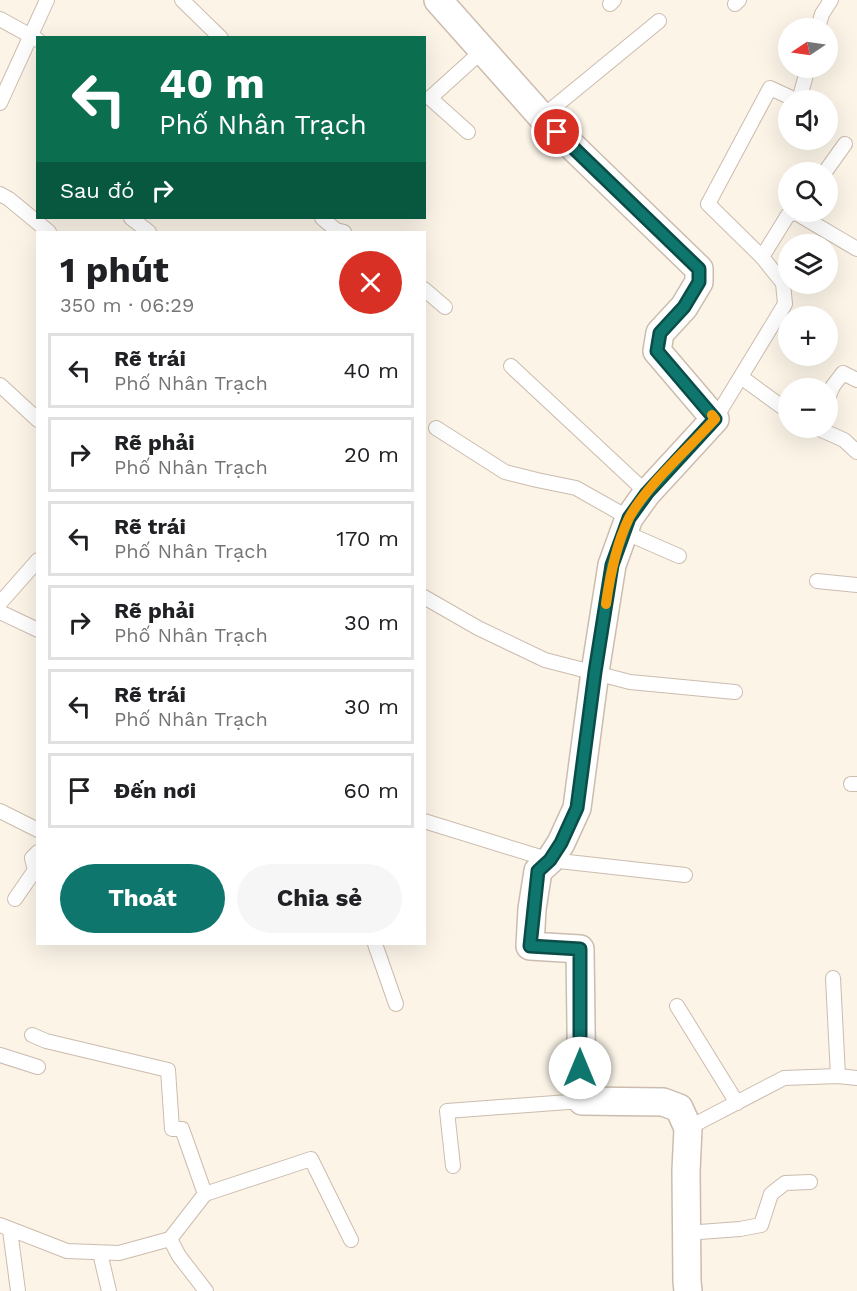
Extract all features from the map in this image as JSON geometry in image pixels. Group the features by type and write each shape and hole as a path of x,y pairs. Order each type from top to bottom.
{"street":[{"path":"438,0 542,117 699,269 699,282 684,307 660,333 657,351 715,419 647,493 627,525 612,565 577,808 561,843 550,860 538,871 530,946 580,949 582,1101 663,1102 679,1108 688,1128 686,1233 688,1291"}],"lane":[{"path":"0,103 34,38 47,0"},
{"path":"182,0 219,36"},
{"path":"821,18 831,0"},
{"path":"0,19 34,38"},
{"path":"542,117 659,21"},
{"path":"468,132 429,98 482,51"},
{"path":"715,419 785,304 783,283 762,257 708,204 770,88 778,92"},
{"path":"832,162 845,144"},
{"path":"0,194 48,231"},
{"path":"131,219 148,231"},
{"path":"323,219 337,231"},
{"path":"762,257 784,222"},
{"path":"813,222 857,249"},
{"path":"426,291 445,308"},
{"path":"511,366 647,493"},
{"path":"838,380 843,373 857,380"},
{"path":"741,377 778,404"},
{"path":"0,385 36,418"},
{"path":"436,428 505,472 576,488 627,525 679,556"},
{"path":"838,437 857,452"},
{"path":"0,603 36,562"},
{"path":"817,581 857,585"},
{"path":"426,598 478,628 544,660 630,682 735,692"},
{"path":"0,612 36,629"},
{"path":"0,810 36,829"},
{"path":"426,822 550,860 685,876"},
{"path":"15,899 35,870 32,858 36,854"},
{"path":"375,945 396,1004"},
{"path":"833,978 838,1076"},
{"path":"677,1006 737,1103"},
{"path":"32,1035 46,1041 168,1070 172,1129 182,1129 205,1194"},
{"path":"0,1055 38,1067"},
{"path":"688,1128 784,1078 838,1076 857,1078"},
{"path":"453,1166 447,1111 582,1101"},
{"path":"5,1228 67,1251 119,1253 170,1239 205,1194 311,1159 351,1240"},
{"path":"686,1233 740,1230 760,1225 771,1194 785,1183 810,1182"},
{"path":"5,1228 18,1291"},
{"path":"170,1239 179,1256 206,1291"},
{"path":"100,1253 109,1291"}],"slow traffic":[{"path":"606,604 612,565 629,518 647,493 715,419 712,415"}],"route":[{"path":"557,132 699,269 699,282 684,307 660,333 657,351 715,419 647,493 629,518 612,565 577,808 561,843 550,860 538,871 532,909 530,946 580,949 580,1068"}]}
